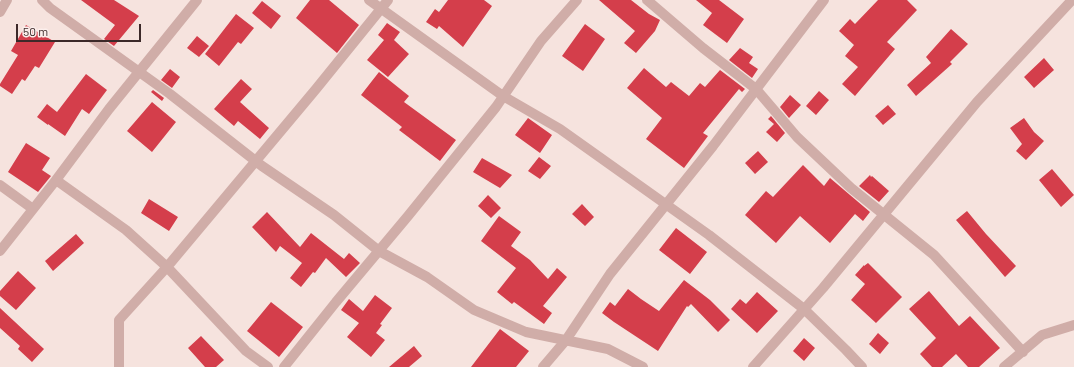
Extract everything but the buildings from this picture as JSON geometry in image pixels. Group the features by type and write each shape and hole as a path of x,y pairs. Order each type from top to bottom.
{"street":[{"path":"0,12 7,0"},
{"path":"42,0 50,8 140,71 256,161 334,215 379,251 427,277 474,310 526,332 608,349 642,367"},
{"path":"0,251 109,109 197,0"},
{"path":"369,0 503,96 560,130 709,235 804,310 862,367"},
{"path":"120,367 119,320 167,267 316,89 388,0"},
{"path":"284,367 496,106 541,41 577,0"},
{"path":"647,0 703,48 756,89 797,137 851,188 934,255 1023,352"},
{"path":"543,367 566,340 610,274 713,146 824,0"},
{"path":"753,367 804,310 977,102 1072,0"},
{"path":"56,180 126,230 167,267 246,351 268,367"},
{"path":"0,185 33,209"},
{"path":"1004,367 1042,335 1074,325"}]}
